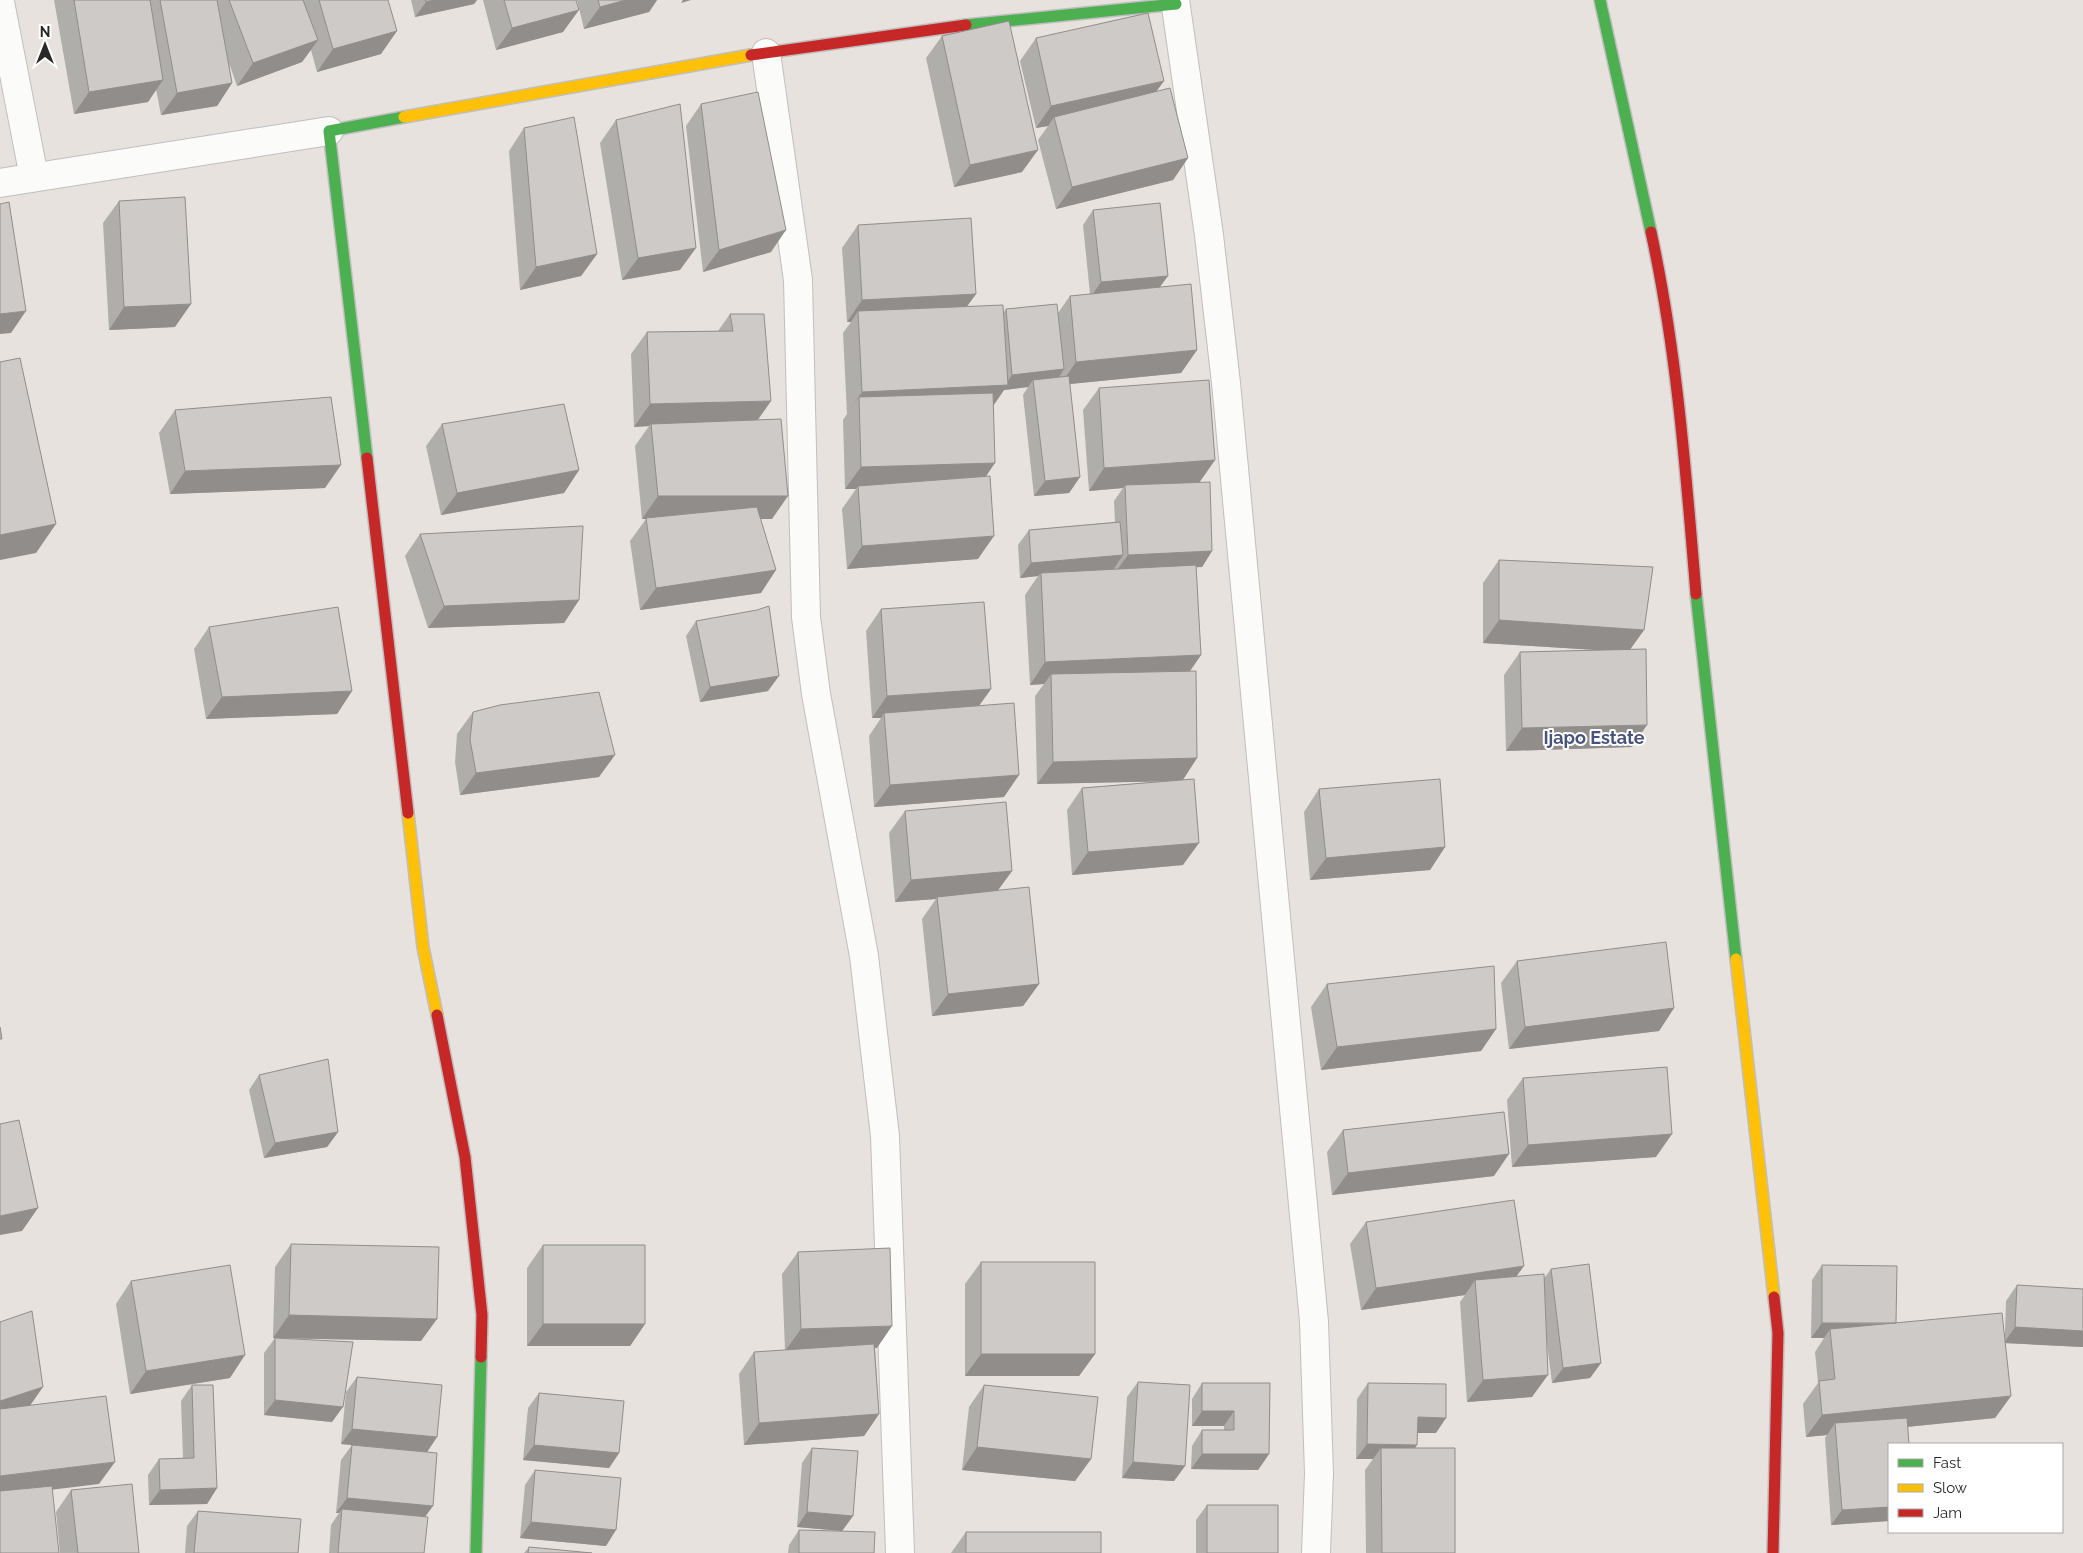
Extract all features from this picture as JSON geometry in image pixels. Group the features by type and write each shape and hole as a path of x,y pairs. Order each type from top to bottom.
{"street":[{"path":"1600,0 1657,260 1682,428 1699,628 1778,1333 1773,1553"},
{"path":"0,2 34,177"},
{"path":"0,183 329,131 766,53 981,23 1175,2 1209,235 1224,374 1314,1322 1319,1473 1316,1553"},
{"path":"766,53 798,280 806,617 816,694 864,956 885,1136 900,1553"},
{"path":"329,131 423,948 465,1157 482,1315 476,1553"}],"building":[{"path":"74,0 150,0 163,80 89,92"},
{"path":"160,0 217,0 232,83 177,93"},
{"path":"229,0 303,0 318,40 253,63"},
{"path":"319,0 388,0 397,31 333,49"},
{"path":"504,0 576,0 579,10 512,28"},
{"path":"598,0 626,0 600,7"},
{"path":"1148,13 1164,81 1051,106 1036,38"},
{"path":"1009,21 1038,150 970,165 942,36"},
{"path":"1170,88 1188,158 1072,187 1054,117"},
{"path":"758,92 786,230 719,250 701,104"},
{"path":"680,104 696,248 638,258 616,120"},
{"path":"574,117 597,254 536,267 524,128"},
{"path":"185,197 191,304 124,307 119,201"},
{"path":"9,202 26,311 0,314 0,204"},
{"path":"1160,203 1168,276 1101,282 1093,210"},
{"path":"971,218 976,294 862,300 858,225"},
{"path":"1191,284 1197,350 1076,362 1070,296"},
{"path":"1057,304 1064,369 1012,375 1006,309"},
{"path":"1003,305 1008,385 862,392 858,311"},
{"path":"730,314 764,314 771,401 650,404 647,332 733,331"},
{"path":"20,358 56,524 0,535 0,362"},
{"path":"1069,376 1080,477 1045,481 1033,380"},
{"path":"1209,380 1215,460 1104,468 1099,388"},
{"path":"993,393 995,463 861,467 859,397"},
{"path":"331,397 341,465 185,471 175,410"},
{"path":"564,404 579,470 457,493 442,424"},
{"path":"781,419 788,496 658,496 651,424"},
{"path":"990,476 994,536 862,546 858,486"},
{"path":"1210,482 1212,551 1128,555 1125,485"},
{"path":"757,507 776,570 656,588 646,518"},
{"path":"1120,522 1123,555 1031,563 1029,530"},
{"path":"583,526 579,600 444,606 420,534"},
{"path":"1499,560 1653,567 1644,630 1499,620"},
{"path":"1196,565 1201,655 1045,662 1041,573"},
{"path":"984,602 991,689 887,696 881,609"},
{"path":"769,606 779,676 710,687 696,621 757,610"},
{"path":"338,607 352,691 222,697 209,627"},
{"path":"1646,649 1647,725 1522,728 1520,652"},
{"path":"1196,671 1197,758 1053,762 1051,674"},
{"path":"599,692 615,755 476,773 470,740 473,712 500,705"},
{"path":"1014,703 1019,775 890,785 884,713"},
{"path":"1194,779 1199,843 1088,852 1082,788"},
{"path":"1440,779 1445,847 1326,858 1319,789"},
{"path":"1006,802 1012,871 911,880 905,811"},
{"path":"1029,887 1039,984 948,994 937,897"},
{"path":"1666,942 1674,1008 1525,1027 1517,961"},
{"path":"1494,966 1496,1029 1337,1047 1327,984"},
{"path":"328,1059 338,1132 275,1143 259,1075"},
{"path":"1667,1067 1672,1134 1528,1145 1523,1078"},
{"path":"1504,1112 1509,1154 1348,1173 1343,1130"},
{"path":"19,1120 38,1208 0,1216 0,1124"},
{"path":"1514,1200 1524,1266 1376,1288 1366,1222"},
{"path":"291,1244 439,1247 437,1319 289,1315"},
{"path":"543,1245 645,1245 645,1324 543,1324"},
{"path":"890,1248 892,1326 801,1329 798,1252"},
{"path":"981,1262 1095,1262 1095,1354 981,1354"},
{"path":"1589,1264 1601,1363 1563,1368 1551,1269"},
{"path":"230,1265 245,1355 146,1371 131,1281"},
{"path":"1822,1265 1897,1266 1896,1323 1822,1323"},
{"path":"1544,1274 1548,1375 1483,1380 1475,1280"},
{"path":"2017,1285 2083,1289 2083,1331 2015,1327"},
{"path":"32,1311 43,1387 0,1401 0,1322"},
{"path":"2002,1313 2011,1396 1822,1415 1819,1381 1835,1379 1830,1329"},
{"path":"275,1338 353,1342 343,1407 275,1400"},
{"path":"874,1344 879,1414 759,1423 754,1352"},
{"path":"357,1377 442,1385 437,1437 352,1429"},
{"path":"1138,1382 1190,1385 1185,1466 1133,1462"},
{"path":"1202,1383 1270,1383 1269,1454 1202,1454 1202,1430 1234,1430 1234,1411 1202,1411"},
{"path":"1368,1383 1446,1384 1446,1418 1418,1417 1417,1445 1367,1444"},
{"path":"192,1385 213,1385 217,1488 160,1490 159,1459 194,1458"},
{"path":"984,1385 1098,1397 1091,1459 977,1447"},
{"path":"539,1393 624,1401 619,1453 534,1445"},
{"path":"106,1396 115,1462 0,1476 0,1409"},
{"path":"1907,1418 1909,1443 1888,1443 1888,1507 1842,1510 1835,1423"},
{"path":"352,1445 437,1453 433,1506 347,1498"},
{"path":"812,1448 858,1451 853,1516 807,1512"},
{"path":"1381,1448 1455,1448 1455,1553 1382,1553"},
{"path":"535,1470 621,1478 616,1530 531,1522"},
{"path":"132,1484 139,1553 78,1553 71,1490"},
{"path":"52,1486 59,1553 0,1553 0,1491"},
{"path":"1207,1505 1278,1505 1278,1553 1207,1553"},
{"path":"342,1509 428,1517 424,1553 338,1553"},
{"path":"198,1511 301,1519 298,1553 194,1553"},
{"path":"799,1530 875,1532 874,1553 799,1553"},
{"path":"966,1532 1101,1532 1101,1553 966,1553"},
{"path":"529,1547 592,1553 528,1553"}],"traffic: fast":[{"path":"1600,0 1651,232"},
{"path":"966,25 1176,4"},
{"path":"367,458 329,131 404,117"},
{"path":"1696,594 1736,959"},
{"path":"476,1553 481,1357"}],"traffic: slow":[{"path":"404,117 751,55"},
{"path":"408,813 423,947 437,1015"},
{"path":"1736,959 1774,1297"}],"traffic: jam":[{"path":"751,55 966,25"},
{"path":"1651,232 1668,322 1680,412 1696,594"},
{"path":"367,458 408,813"},
{"path":"437,1015 465,1157 482,1315 481,1357"},
{"path":"1773,1553 1778,1333 1774,1297"}],"district":[{"name":"Ijapo Estate","path":"1594,737"}]}
